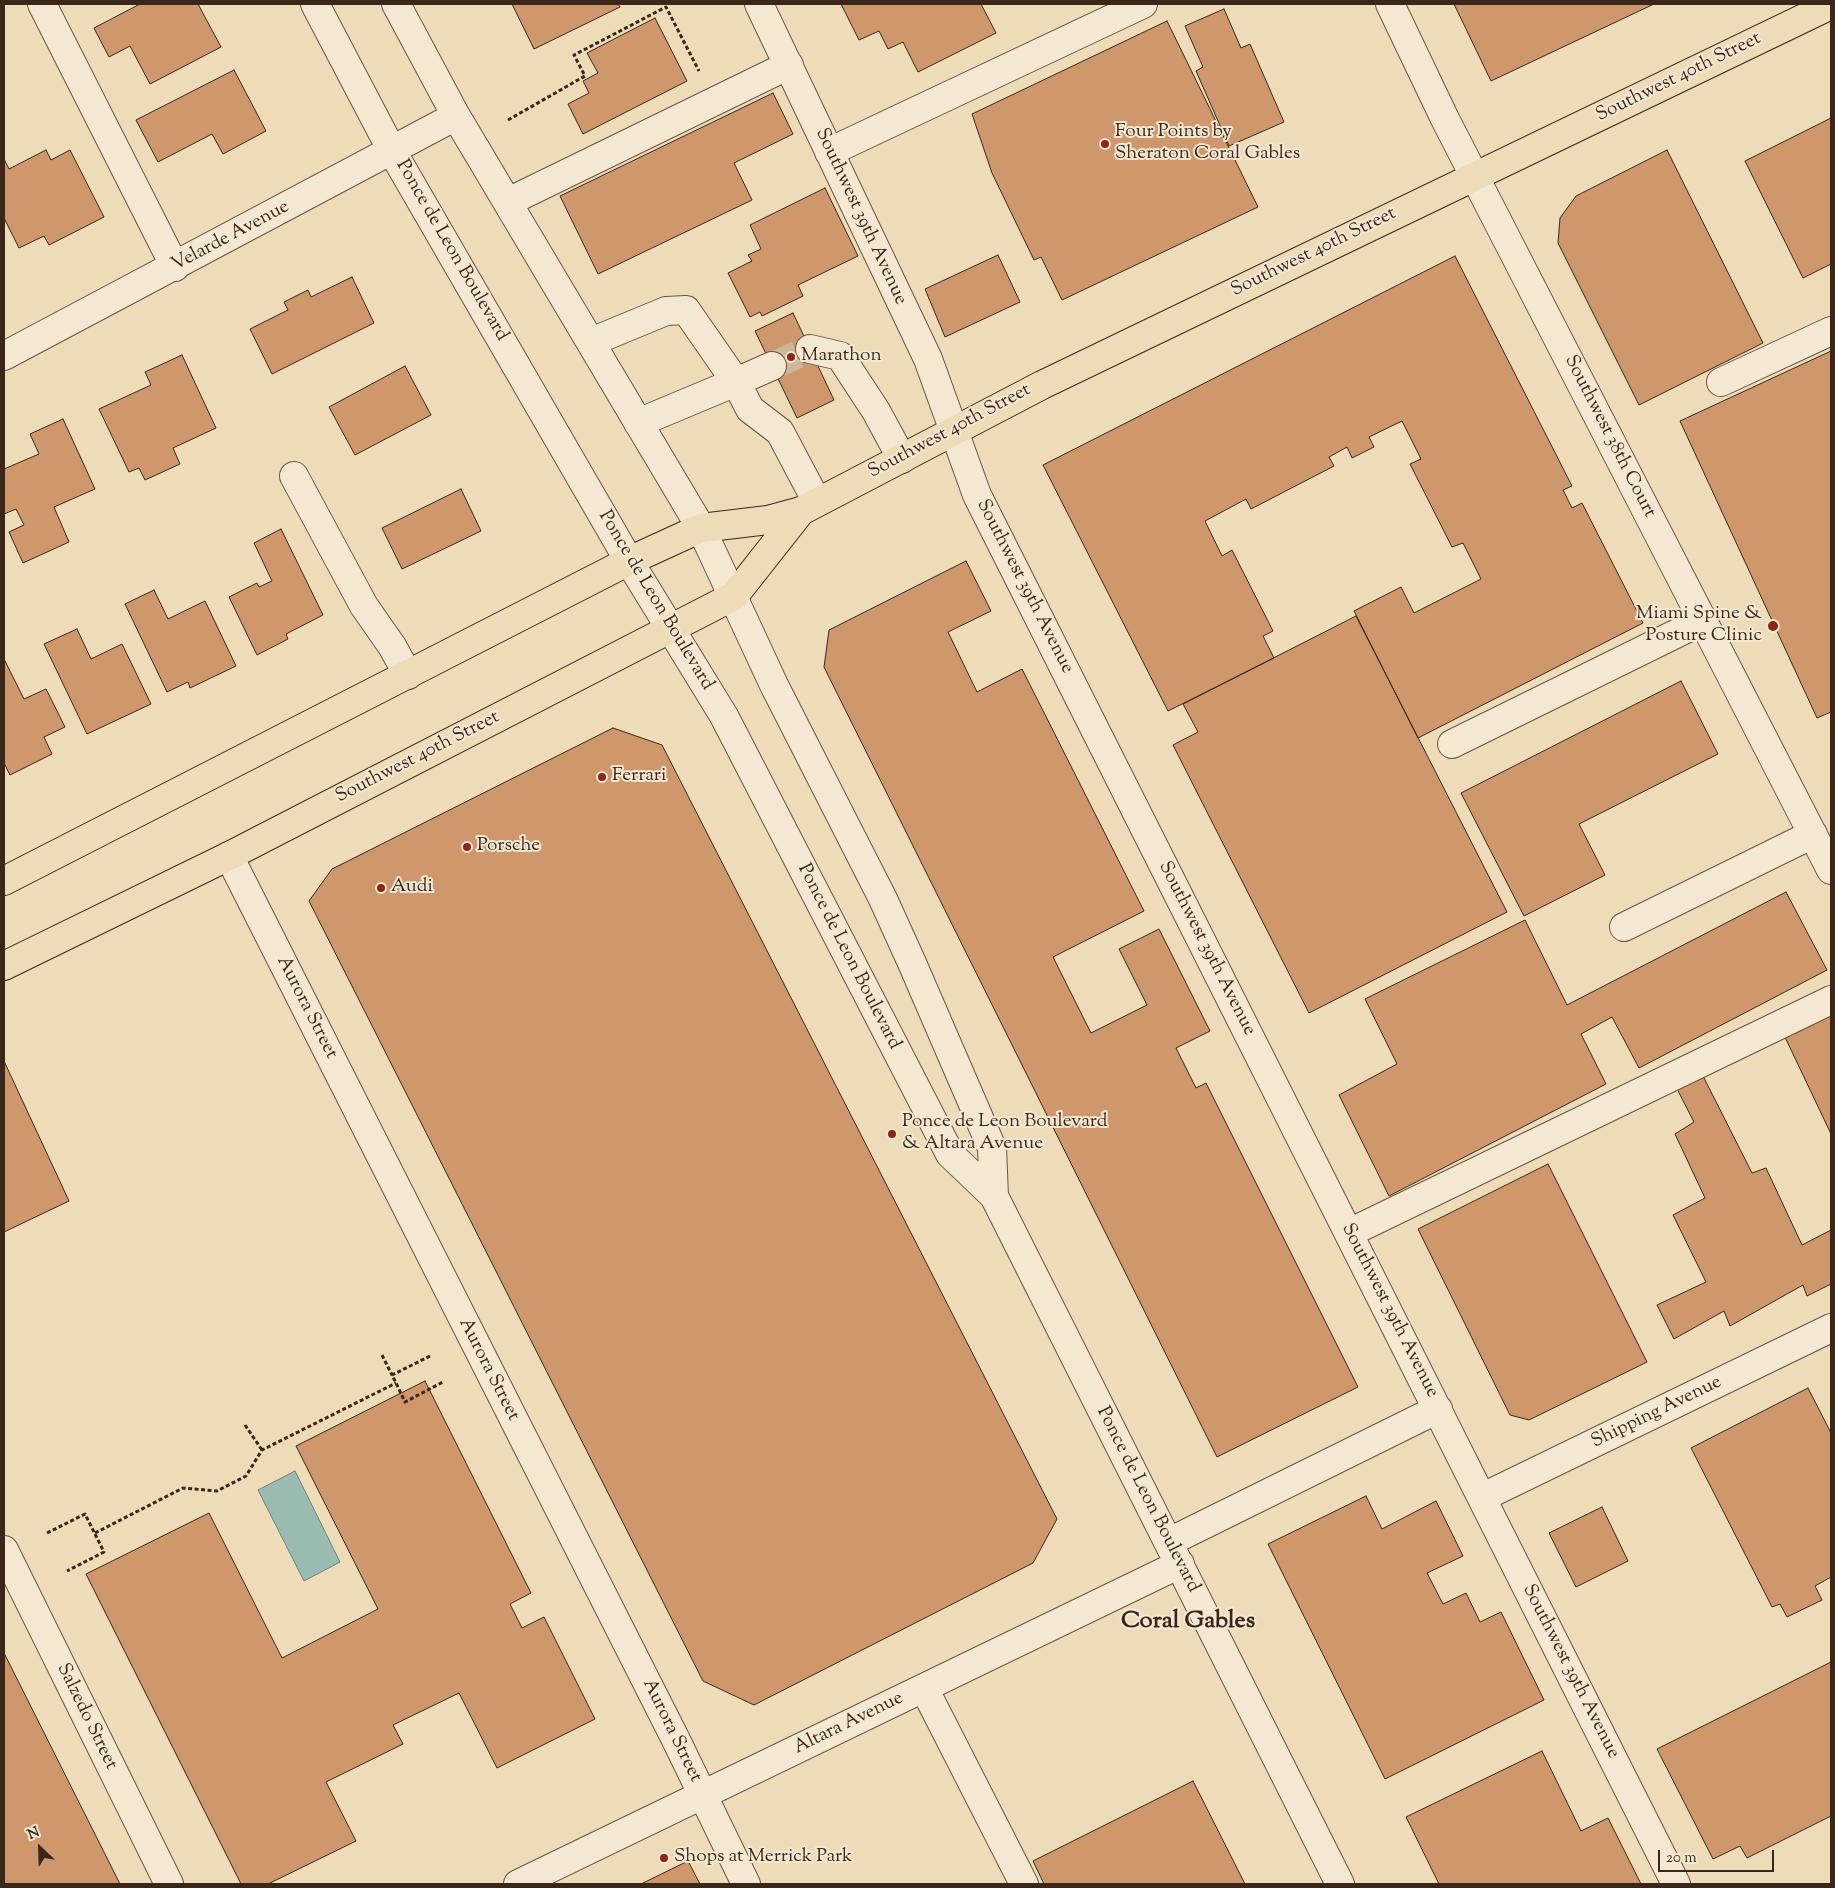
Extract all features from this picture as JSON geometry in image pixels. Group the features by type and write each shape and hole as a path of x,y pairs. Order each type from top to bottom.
{"main road":[{"name":"Southwest 40th Street","path":"4,881 630,561 701,528 768,520 809,507 1050,380 1831,5"},
{"name":"Southwest 40th Street","path":"4,966 229,856 734,596 809,507"}],"street":[{"path":"42,4 175,267"},
{"name":"Ponce de Leon Boulevard","path":"315,4 392,151 630,561 724,716 950,1154 994,1196 1340,1884"},
{"name":"Ponce de Leon Boulevard","path":"396,4 456,116 701,528 774,685 883,899 912,963 992,1148 994,1196"},
{"name":"Southwest 39th Avenue","path":"758,4 789,65 828,152 928,359 977,495 1676,1884"},
{"path":"828,152 1143,4"},
{"name":"Southwest 38th Court","path":"1390,4 1441,112 1831,870"},
{"path":"508,202 789,65"},
{"name":"Velarde Avenue","path":"4,356 175,267 456,116"},
{"path":"591,342 666,311 686,310 736,382 750,409 780,432 809,507"},
{"path":"1721,382 1831,331"},
{"path":"810,349 840,356 876,411 902,459"},
{"path":"638,423 772,366"},
{"path":"294,476 364,606 392,646 408,674"},
{"path":"1452,744 1704,620"},
{"path":"1624,927 1813,834"},
{"name":"Aurora Street","path":"229,856 746,1884"},
{"path":"1349,1232 1831,1000"},
{"name":"Shipping Avenue","path":"1483,1498 1831,1328"},
{"name":"Altara Avenue","path":"518,1884 924,1688 1438,1408"},
{"name":"Salzedo Street","path":"6,1561 169,1884"},
{"path":"924,1688 1024,1884"}],"path":[{"path":"508,120 586,76 574,55 666,7 701,75"},
{"path":"382,1355 405,1402 443,1382"},
{"path":"392,1376 430,1356"},
{"path":"95,1533 183,1488 217,1491 246,1476 262,1450 396,1383"},
{"path":"245,1425 262,1450"},
{"path":"47,1533 85,1514 104,1552 67,1571"}],"water":[{"path":"295,1471 340,1562 304,1581 258,1490"}],"building":[{"path":"140,4 198,4 221,47 150,84 130,46 109,57 94,28"},
{"path":"512,4 618,4 620,7 534,49"},
{"path":"841,4 981,4 996,33 918,72 903,42 888,49 879,31 859,40"},
{"path":"1454,4 1654,4 1491,81"},
{"path":"1224,9 1241,48 1250,44 1284,122 1229,146 1196,71 1203,67 1185,26"},
{"path":"655,18 687,81 583,134 568,104 589,93 583,81 598,73 587,53"},
{"name":"Four Points by Sheraton Coral Gables","path":"1167,21 1258,207 1062,300 1041,257 1034,260 992,173 972,114"},
{"path":"234,70 266,131 223,154 212,134 158,162 136,120"},
{"path":"773,93 793,134 734,163 752,200 598,274 560,196"},
{"path":"1831,118 1831,264 1803,278 1745,161"},
{"path":"46,150 51,160 70,150 104,217 49,245 44,236 19,248 4,218 4,159 9,169"},
{"path":"1667,150 1763,343 1639,405 1558,243 1560,218 1576,196"},
{"path":"825,188 858,256 798,285 803,296 762,316 760,312 750,317 728,273 752,261 748,255 761,249 750,225"},
{"path":"998,255 1020,302 945,337 925,289"},
{"path":"1455,256 1572,486 1563,490 1572,508 1582,503 1643,623 1418,738 1354,611 1401,587 1414,613 1481,579 1463,543 1452,547 1410,464 1421,459 1402,421 1369,437 1374,447 1352,458 1347,447 1329,457 1334,466 1251,509 1246,499 1205,521 1222,556 1232,550 1273,631 1263,636 1274,658 1168,711 1043,465"},
{"path":"352,277 374,323 272,374 250,329 288,310 284,302 308,290 311,297"},
{"name":"Marathon","path":"793,313 834,400 797,418 755,331"},
{"path":"1831,351 1831,712 1817,718 1680,421"},
{"path":"182,355 216,428 173,448 180,464 145,480 139,468 129,472 99,409 151,385 145,372"},
{"path":"405,366 431,415 355,455 329,407"},
{"path":"63,419 95,489 54,507 69,542 23,563 9,532 24,525 16,509 4,514 4,469 39,454 30,434"},
{"path":"461,489 481,531 402,569 382,528"},
{"path":"281,529 323,615 286,634 288,639 257,655 229,597 257,583 259,587 272,581 254,543"},
{"path":"966,561 991,611 948,632 977,692 1022,669 1144,911 1053,957 1091,1033 1147,1005 1119,949 1159,929 1210,1031 1176,1048 1196,1088 1206,1083 1358,1387 1217,1457 824,667 829,630"},
{"path":"154,590 168,619 205,601 236,666 190,688 188,682 167,692 125,604"},
{"path":"1356,616 1507,912 1309,1013 1173,745 1198,732 1183,704"},
{"path":"77,629 91,659 122,644 151,704 87,734 44,644"},
{"path":"4,659 24,699 46,689 65,727 44,737 52,754 10,775 4,763"},
{"path":"1681,681 1718,754 1579,824 1605,875 1524,916 1461,793"},
{"path":"613,728 662,745 1057,1519 1033,1563 754,1705 703,1681 309,901 332,869"},
{"path":"1786,892 1827,970 1639,1068 1612,1017 1581,1034 1606,1084 1389,1196 1339,1095 1397,1064 1365,999 1525,920 1567,1005"},
{"path":"1831,1014 1831,1134 1784,1035"},
{"path":"4,1061 69,1201 4,1232"},
{"path":"1702,1074 1752,1173 1766,1168 1802,1245 1831,1230 1831,1284 1807,1296 1803,1285 1730,1326 1724,1311 1674,1339 1657,1305 1706,1282 1673,1215 1705,1198 1675,1134 1694,1122 1676,1087"},
{"path":"1548,1164 1647,1362 1529,1420 1510,1415 1418,1229"},
{"path":"425,1381 531,1593 510,1604 522,1628 544,1617 595,1719 497,1768 459,1693 393,1725 403,1744 326,1782 356,1841 268,1884 241,1884 86,1574 209,1513 282,1658 378,1609 296,1446"},
{"path":"1808,1388 1831,1433 1831,1577 1815,1586 1822,1600 1787,1617 1780,1604 1772,1607 1691,1448"},
{"path":"1366,1496 1382,1529 1436,1501 1463,1556 1427,1573 1443,1604 1466,1593 1480,1622 1501,1612 1544,1700 1385,1779 1268,1544"},
{"path":"1602,1507 1628,1561 1576,1587 1549,1533"},
{"path":"4,1653 120,1884 4,1884"},
{"path":"1831,1662 1831,1816 1747,1858 1740,1846 1713,1859 1657,1749"},
{"path":"1542,1751 1581,1831 1608,1818 1641,1884 1439,1884 1406,1817"},
{"path":"1193,1781 1245,1884 1044,1884 1033,1861"},
{"path":"688,1861 700,1884 641,1884"}],"tunnel":[{"path":"772,366 810,349"}],"place":[{"name":"Four Points by Sheraton Coral Gables","path":"1105,144"},
{"name":"Marathon","path":"791,357"},
{"name":"Miami Spine & Posture Clinic","path":"1773,626"},
{"name":"Ferrari","path":"602,777"},
{"name":"Porsche","path":"467,847"},
{"name":"Audi","path":"381,888"},
{"name":"Ponce de Leon Boulevard & Altara Avenue","path":"892,1134"},
{"name":"Shops at Merrick Park","path":"664,1858"}],"district":[{"name":"Coral Gables","path":"1188,1623"}]}
